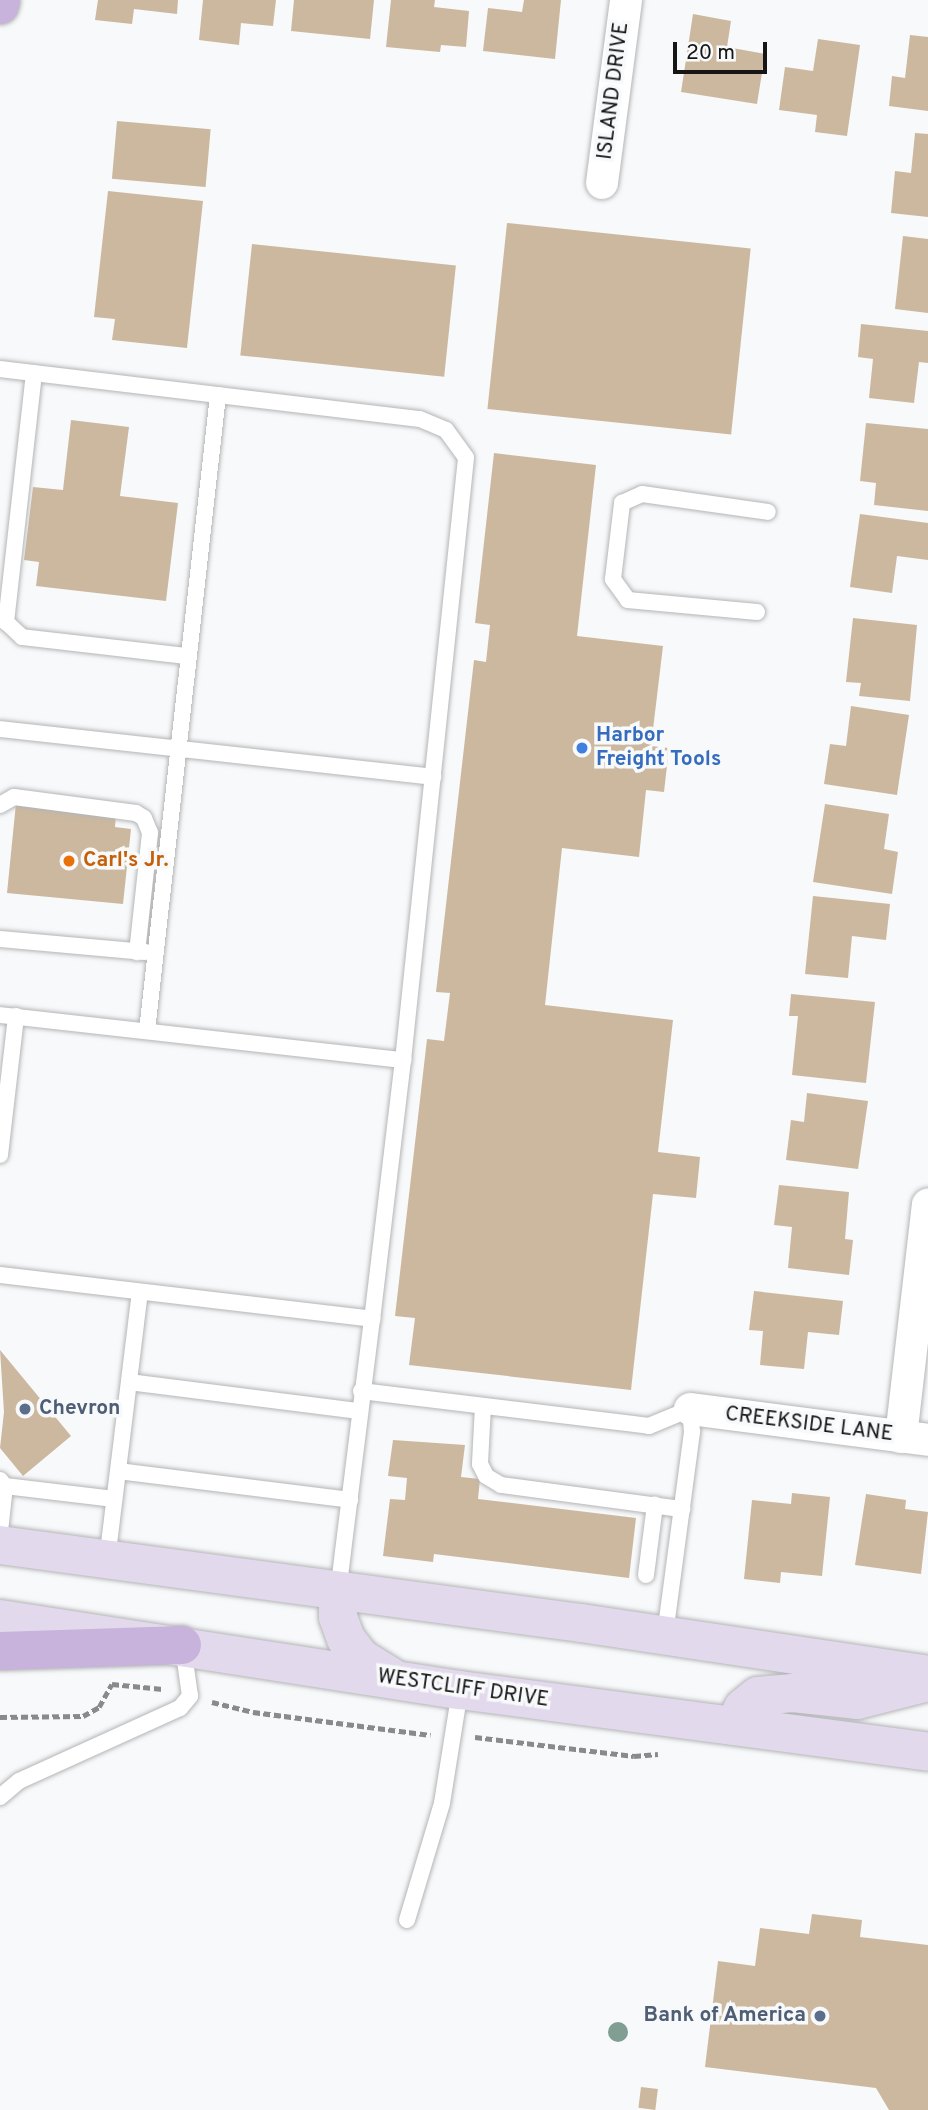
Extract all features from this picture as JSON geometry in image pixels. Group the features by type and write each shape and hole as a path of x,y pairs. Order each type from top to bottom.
{"main road":[{"path":"0,1545 665,1635 928,1675"},
{"path":"338,1591 338,1617 346,1639 371,1666 399,1681"},
{"name":"WESTCLIFF DRIVE","path":"0,1619 183,1644 460,1690 928,1752"},
{"path":"0,1651 183,1644"},
{"path":"734,1726 743,1708 758,1696 793,1693 858,1700 928,1682"}],"street":[{"name":"ISLAND DRIVE","path":"603,183 626,0"},
{"path":"915,1439 928,1205"},
{"name":"CREEKSIDE LANE","path":"690,1409 915,1439"}],"lane":[{"path":"0,369 420,419 446,429 466,458 404,1060 338,1591"},
{"path":"34,373 6,622 22,637 187,656"},
{"path":"137,952 176,750 218,395"},
{"path":"757,612 628,600 613,579 622,503 642,494 768,512"},
{"path":"0,729 433,776"},
{"path":"0,805 15,797 136,813 149,826 156,857 155,953 147,1031"},
{"path":"0,939 155,953"},
{"path":"0,1155 8,1015 404,1060"},
{"path":"0,1275 372,1319"},
{"path":"107,1560 140,1292"},
{"path":"129,1382 359,1411"},
{"path":"361,1391 649,1426 690,1409 692,1432 665,1635"},
{"path":"483,1406 480,1464 486,1476 500,1485 682,1509"},
{"path":"118,1471 350,1500"},
{"path":"0,1531 2,1483 114,1499"},
{"path":"646,1575 655,1505"},
{"path":"0,1797 19,1781 180,1708 190,1696 183,1644"},
{"path":"408,1920 442,1803 460,1690"}],"building":[{"path":"98,0 178,0 177,14 134,9 132,24 95,20"},
{"path":"203,0 276,0 273,26 241,23 239,45 199,40"},
{"path":"294,0 374,0 370,39 291,31"},
{"path":"391,0 435,0 434,7 469,11 466,47 441,45 440,52 386,47"},
{"path":"524,0 561,0 555,59 483,51 488,8 522,12"},
{"path":"693,14 731,21 727,47 765,54 757,104 681,92"},
{"path":"910,35 928,37 928,111 889,106 892,76 905,78"},
{"path":"818,39 860,45 847,136 815,132 817,115 779,110 785,67 813,71"},
{"path":"117,121 211,129 206,187 112,179"},
{"path":"915,133 928,134 928,217 891,213 895,171 911,173"},
{"path":"108,191 203,201 187,348 112,340 115,319 94,317"},
{"path":"507,223 751,249 731,435 487,409"},
{"path":"903,236 928,239 928,313 895,309"},
{"path":"252,244 456,265 444,377 240,355"},
{"path":"861,324 928,331 928,363 919,362 914,403 869,398 873,359 858,357"},
{"path":"71,420 129,427 120,496 178,503 166,601 36,586 39,562 24,560 33,487 63,490"},
{"path":"866,423 928,429 928,511 874,505 876,483 860,481"},
{"path":"494,453 596,465 577,636 663,646 651,746 669,748 664,792 646,790 639,857 562,848 545,1005 673,1020 658,1152 700,1157 696,1198 653,1194 631,1390 409,1365 415,1318 395,1316 427,1039 444,1041 450,993 436,992 474,660 486,662 490,625 475,623"},
{"path":"860,514 928,523 928,560 897,556 892,593 850,587"},
{"path":"853,618 917,625 910,701 859,696 861,683 846,682"},
{"path":"851,706 909,715 897,795 824,784 830,744 846,746"},
{"name":"Carl's Jr.","path":"16,803 116,813 115,827 131,829 123,904 7,893"},
{"path":"825,804 889,814 884,849 898,852 892,894 813,882"},
{"path":"813,896 890,904 886,940 852,936 848,978 805,974"},
{"path":"791,994 875,1002 866,1083 792,1075 798,1016 789,1016"},
{"path":"807,1093 868,1101 858,1169 786,1160 791,1120 804,1122"},
{"path":"779,1185 849,1192 845,1239 853,1240 849,1275 788,1268 792,1227 774,1225"},
{"path":"754,1291 843,1301 839,1335 808,1332 804,1369 760,1365 763,1331 749,1330"},
{"path":"0,1350 71,1436 23,1476 0,1448 4,1412"},
{"path":"393,1440 465,1445 461,1477 480,1479 478,1499 636,1518 629,1578 434,1554 433,1562 383,1556 390,1499 405,1500 407,1478 388,1476"},
{"path":"792,1493 830,1497 822,1576 781,1572 780,1583 744,1579 752,1500 791,1504"},
{"path":"866,1494 906,1500 905,1509 928,1512 921,1574 855,1565"},
{"name":"Bank of America","path":"812,1914 862,1920 860,1937 928,1945 928,2110 889,2110 876,2088 705,2067 718,1961 755,1966 760,1928 809,1934"},
{"path":"641,2087 658,2089 655,2110 638,2108"}],"place":[{"name":"Harbor Freight Tools","path":"582,748"},
{"name":"Carl's Jr.","path":"69,861"},
{"name":"Chevron","path":"25,1409"},
{"name":"Bank of America","path":"820,2016"}]}
